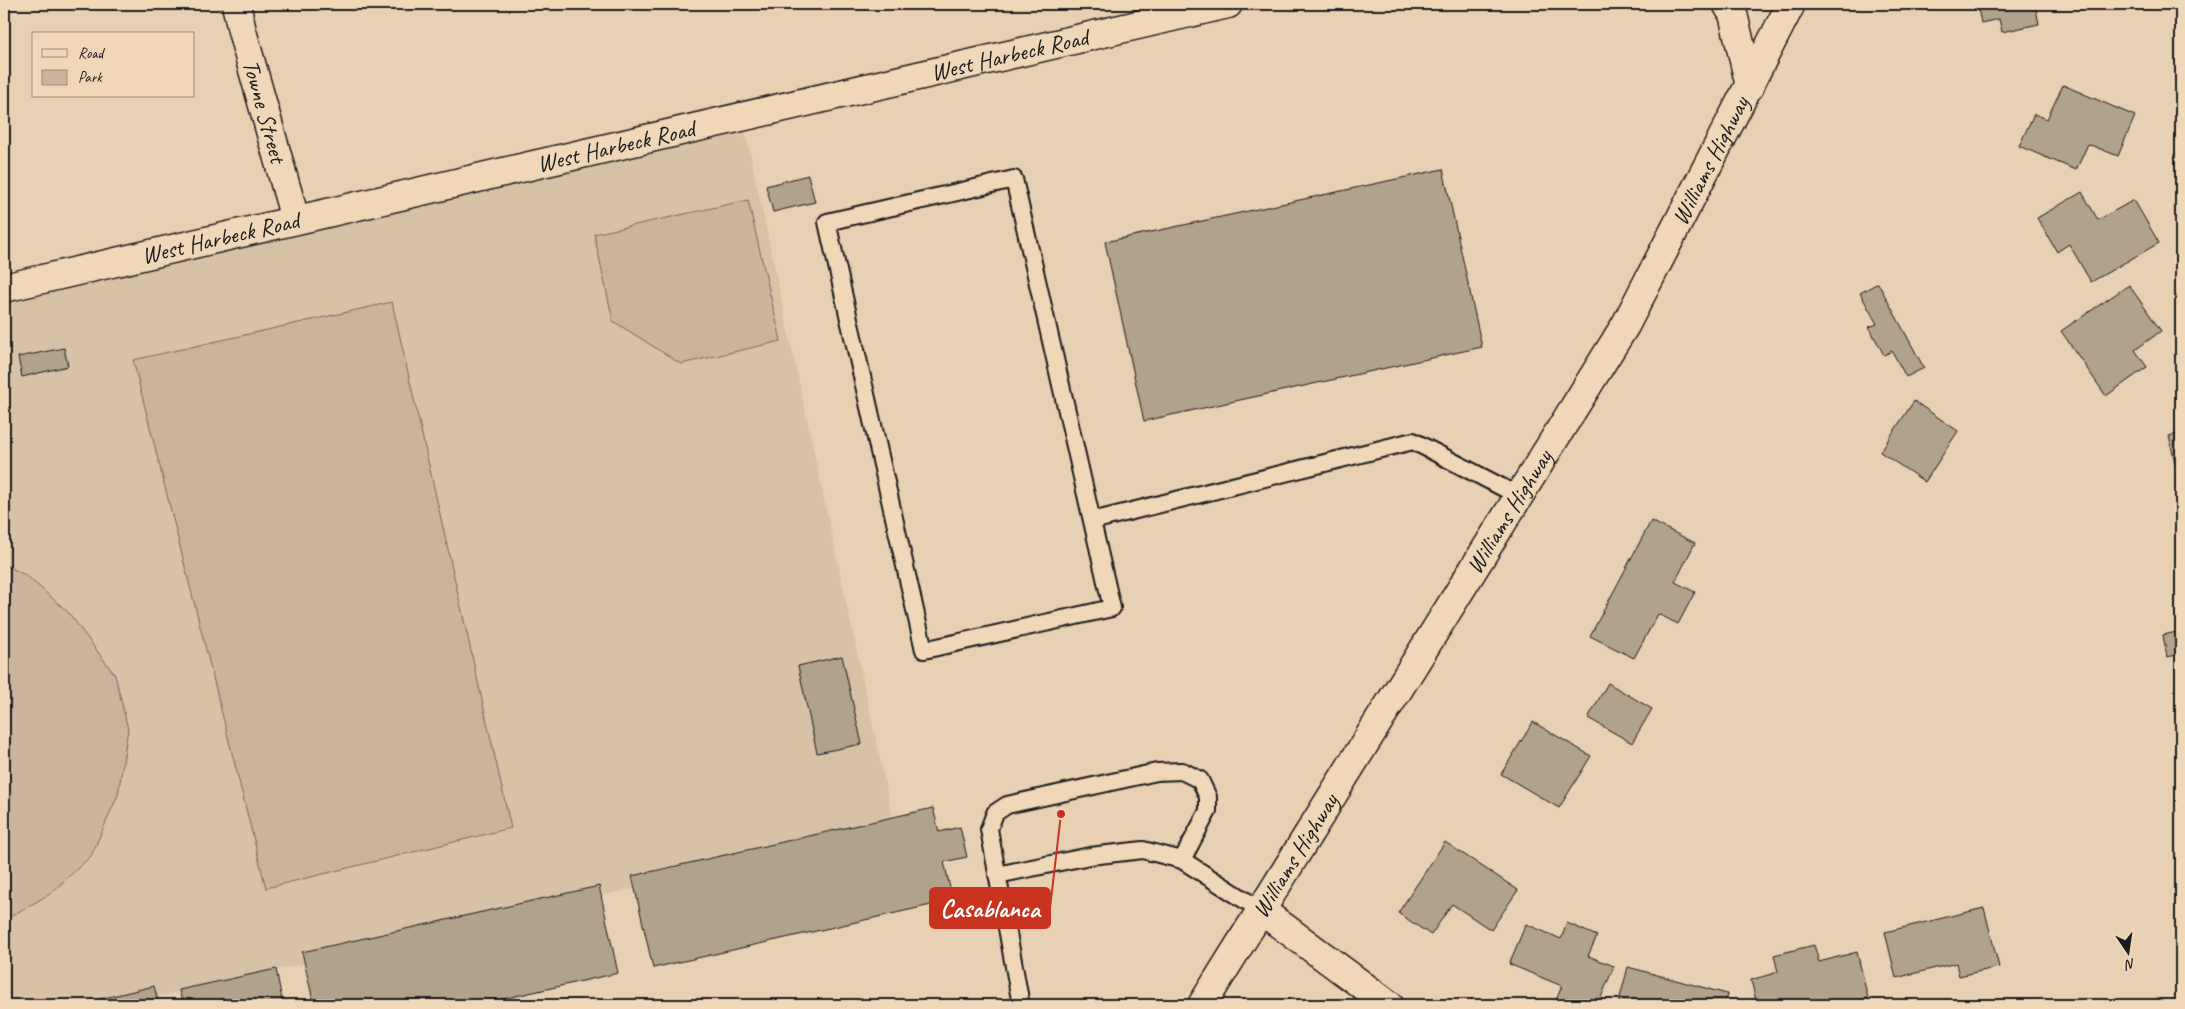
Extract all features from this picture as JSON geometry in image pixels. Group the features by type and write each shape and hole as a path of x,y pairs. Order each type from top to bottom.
{"street":[{"name":"Towne Street","path":"236,4 295,219"},
{"name":"West Harbeck Road","path":"4,288 1228,4"},
{"path":"1727,4 1734,14 1750,86"},
{"name":"Williams Highway","path":"1202,1005 1626,324 1750,86 1790,4"},
{"path":"1262,911 1389,1005"}],"lane":[{"path":"1014,179 1092,521 1112,608 924,650 827,222 1014,179"},
{"path":"1092,521 1413,441 1519,496"},
{"path":"1021,1005 989,829 995,813 1007,805 1157,772 1182,770 1200,780 1208,797 1208,810 1182,860"},
{"path":"997,876 1090,856 1143,850 1182,860 1262,911"}],"shaded area":[{"path":"742,116 895,829 123,1005 4,1005 4,286"}],"green space":[{"path":"748,200 781,341 681,364 613,321 594,234"},
{"path":"392,302 511,828 266,888 133,360"},
{"path":"4,564 27,576 68,612 115,675 128,729 118,795 91,856 50,894 4,920"}],"building":[{"path":"1977,4 2035,4 2039,24 2002,32 1999,19 1981,23"},
{"path":"2063,85 2135,116 2118,156 2088,144 2076,170 2019,146 2034,114 2047,119"},
{"path":"1443,169 1482,347 1144,421 1105,242"},
{"path":"808,175 815,202 773,212 766,186"},
{"path":"2082,192 2098,220 2134,200 2159,243 2091,282 2069,244 2057,252 2037,218"},
{"path":"1878,283 1924,368 1906,377 1892,351 1884,355 1869,327 1877,324 1860,293"},
{"path":"2129,285 2161,331 2135,350 2147,367 2106,396 2061,331"},
{"path":"64,348 68,366 22,377 18,357"},
{"path":"1914,401 1958,431 1925,482 1880,452"},
{"path":"2181,433 2181,490 2169,436"},
{"path":"1651,521 1695,543 1675,582 1695,592 1678,624 1658,614 1634,658 1590,636"},
{"path":"2181,631 2181,654 2167,657 2163,635"},
{"path":"842,656 862,744 817,753 798,666"},
{"path":"1608,683 1652,709 1632,743 1588,718"},
{"path":"1533,722 1591,756 1559,808 1501,774"},
{"path":"933,808 939,832 960,827 967,857 944,862 953,900 653,968 632,876"},
{"path":"1445,842 1518,890 1491,930 1452,904 1431,935 1398,913"},
{"path":"599,886 618,973 476,1005 314,1005 302,952"},
{"path":"1984,908 1999,967 1959,976 1956,963 1896,978 1885,932"},
{"path":"1567,923 1597,936 1588,956 1614,966 1598,1005 1554,1005 1562,986 1509,964 1526,924 1561,939"},
{"path":"1814,945 1819,962 1857,952 1868,998 1840,1005 1757,1005 1751,980 1778,972 1774,955"},
{"path":"1628,967 1727,994 1724,1005 1618,1005"},
{"path":"276,969 283,1005 183,1005 179,990"},
{"path":"154,986 159,1005 75,1005"}],"place":[{"name":"Casablanca","path":"1061,814"}]}
